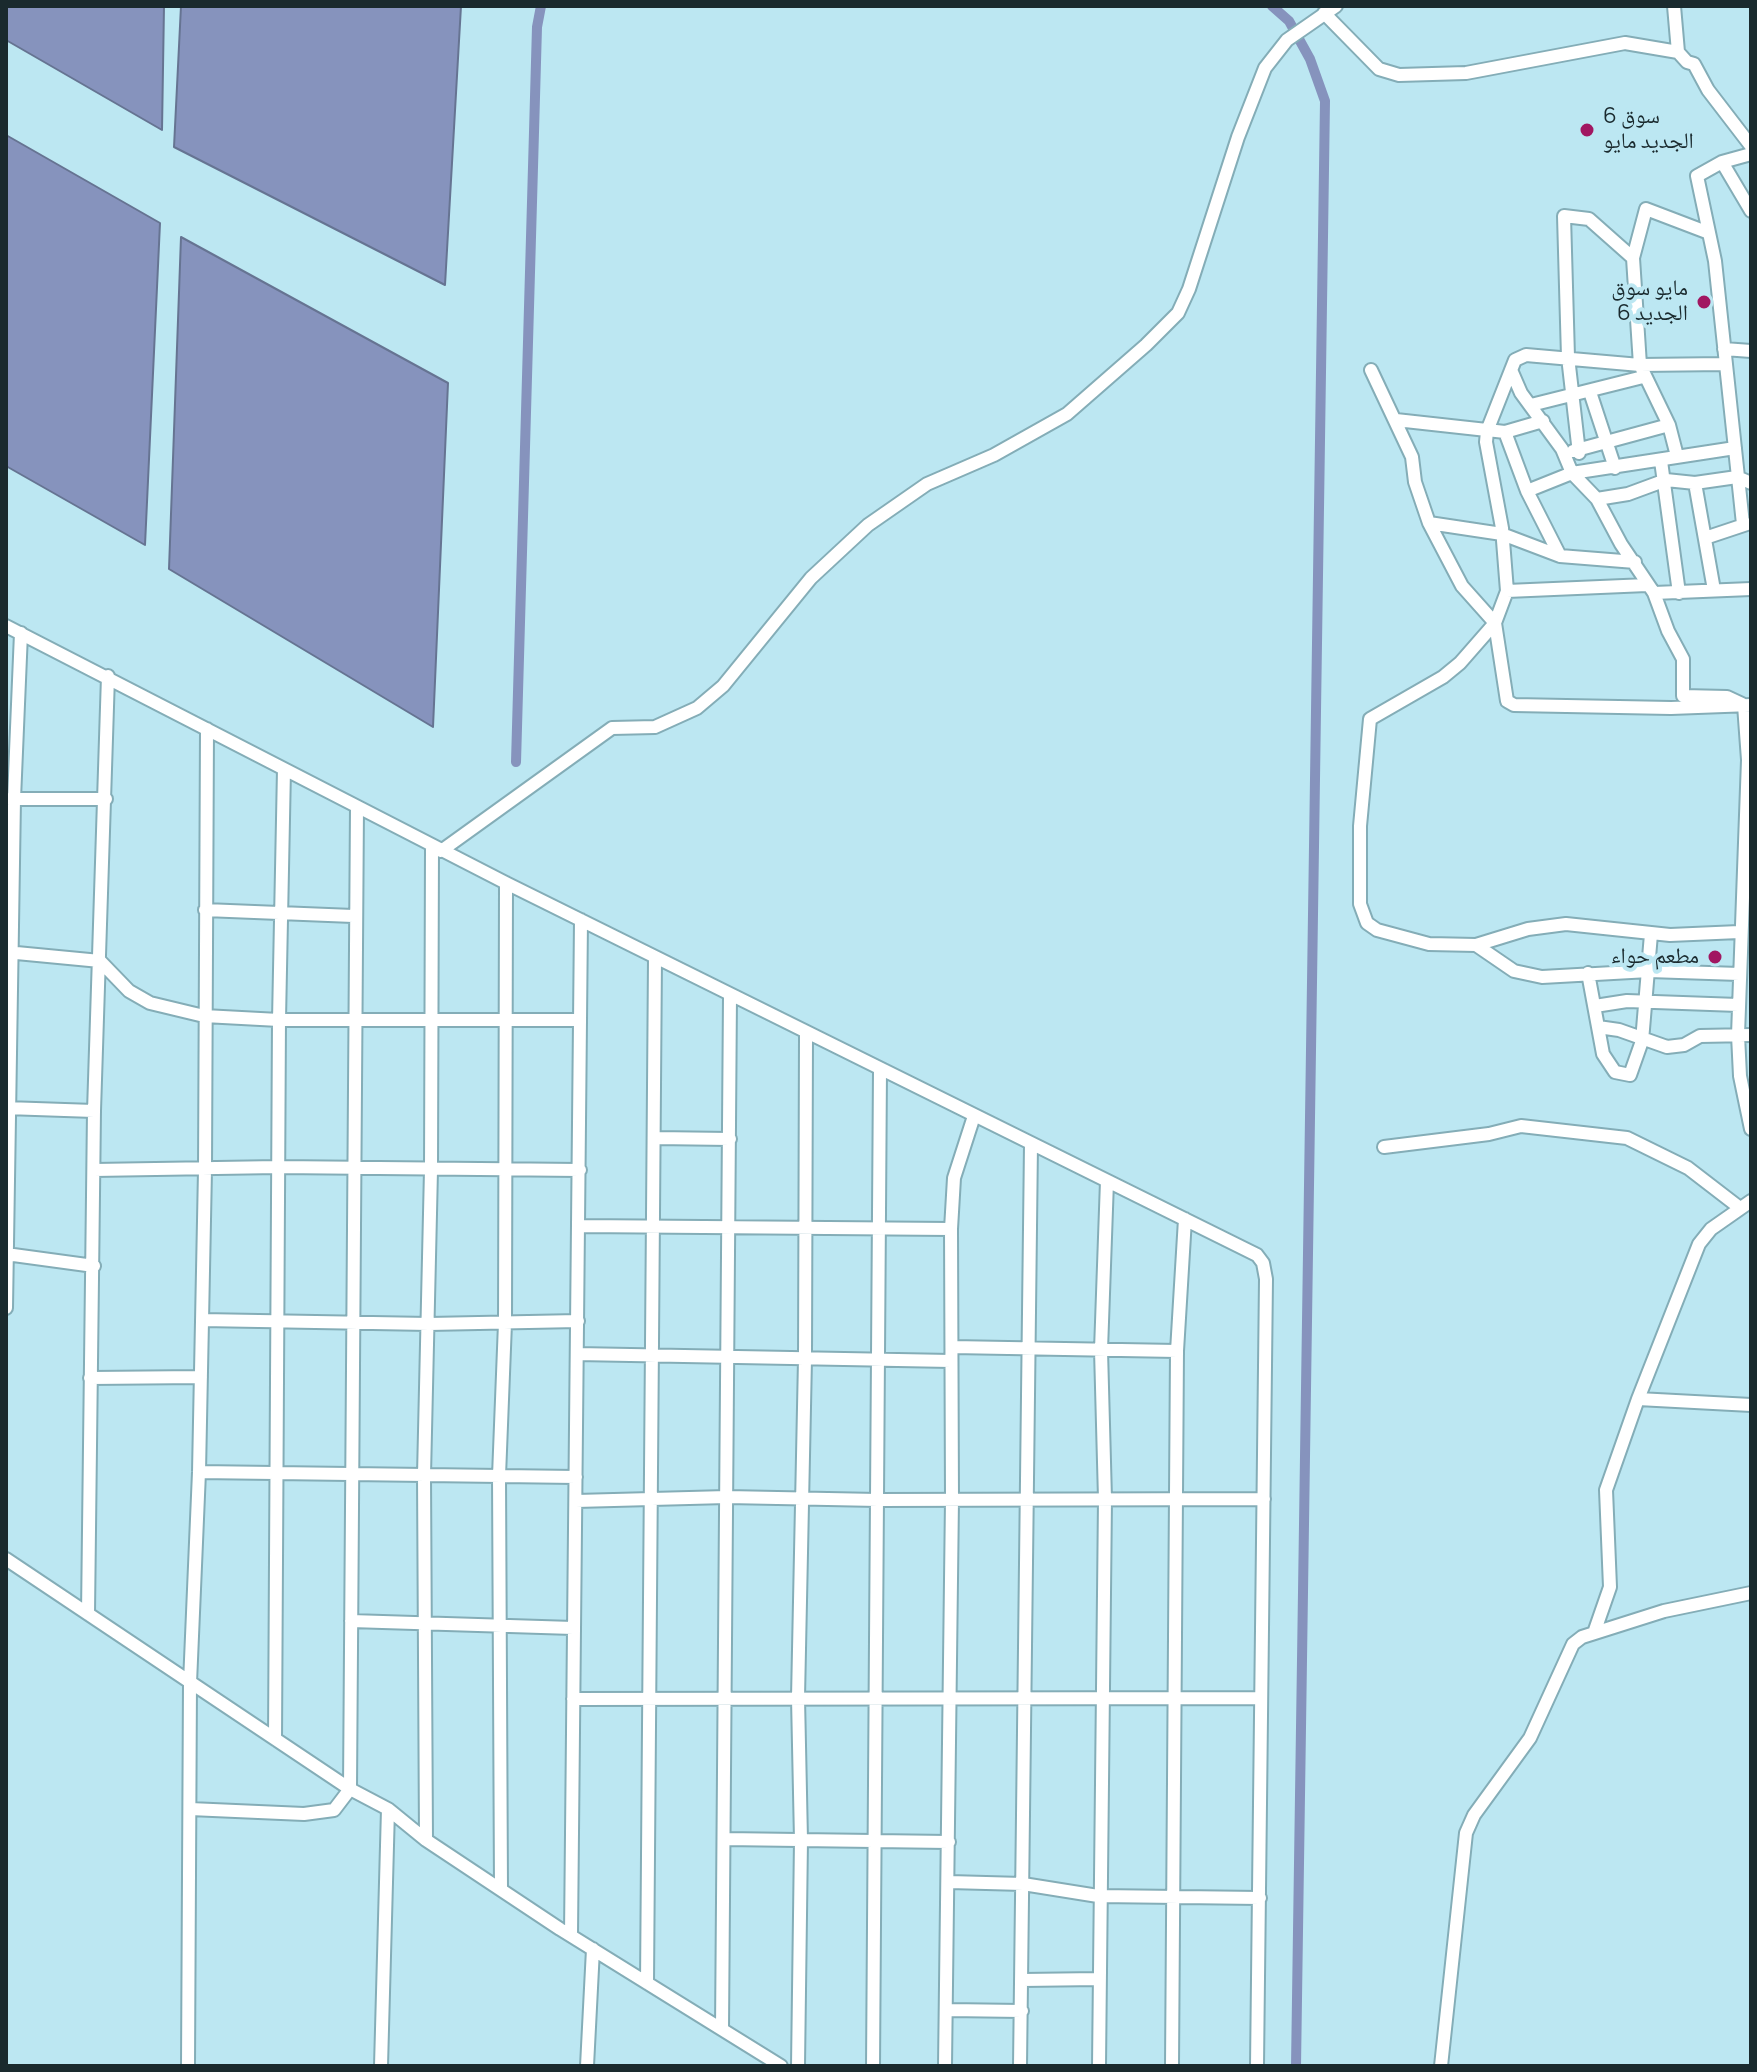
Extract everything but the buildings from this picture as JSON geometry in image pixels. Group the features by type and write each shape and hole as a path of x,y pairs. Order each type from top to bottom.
{"street":[{"path":"1674,6 1678,52 1687,62 1694,64 1708,90 1751,146"},
{"path":"436,848 612,728 655,727 697,708 723,686 811,578 868,525 927,484 994,455 1067,414 1146,345 1178,313 1205,245 1265,68 1287,40 1332,8 1379,69 1389,74 1466,73 1625,43 1678,52"},
{"path":"1705,538 1747,524 1737,477 1709,233 1697,176 1722,162 1751,154"},
{"path":"1722,162 1751,211"},
{"path":"1677,456 1669,425 1641,371 1633,258 1646,209 1709,233"},
{"path":"1579,453 1568,357 1564,216 1589,219 1633,258"},
{"path":"1724,349 1751,351"},
{"path":"1725,364 1641,371 1568,357 1526,355 1515,360 1487,431 1507,591 1495,623 1443,677 1370,719 1360,826 1360,904 1367,923 1410,940 1476,945 1528,929 1566,924 1651,934 1739,932"},
{"path":"1511,368 1514,382 1562,449 1572,473 1597,499 1651,589 1683,659 1683,696 1727,697 1748,705"},
{"path":"1371,370 1412,457 1415,482 1429,523 1462,586 1495,623 1507,701 1514,705 1748,705"},
{"path":"1531,405 1590,392 1641,371"},
{"path":"1590,392 1615,468"},
{"path":"1396,420 1505,432 1543,421"},
{"path":"1562,449 1579,453 1606,440 1669,425"},
{"path":"1505,432 1527,491 1560,556"},
{"path":"1527,491 1572,473 1735,448"},
{"path":"1661,461 1679,593"},
{"path":"1597,499 1628,494 1666,480 1695,483 1737,477 1751,483"},
{"path":"1695,483 1714,590"},
{"path":"1429,523 1502,534 1560,556 1635,562"},
{"path":"1507,591 1651,589 1679,593 1751,589"},
{"path":"6,626 730,996 1242,1245 1263,1263 1264,1499 1257,2066"},
{"path":"6,1308 10,799 21,633"},
{"path":"88,1614 94,1111 108,676"},
{"path":"1748,705 1738,1005 1744,1035 1751,1129"},
{"path":"188,2066 190,1683 199,1472 205,1170 207,729"},
{"path":"275,1739 279,1020 284,769"},
{"path":"10,799 106,799"},
{"path":"190,1809 304,1814 334,1810 350,1789 350,1476 356,1321 353,916 357,807"},
{"path":"426,1840 424,1475 429,1324 430,1022 436,848"},
{"path":"501,1889 499,1476 505,1323 506,883"},
{"path":"205,910 353,916"},
{"path":"571,1935 581,920"},
{"path":"1588,973 1606,1061 1625,1076 1633,1072 1642,1041 1651,934"},
{"path":"1476,945 1524,974 1561,977 1649,971 1739,974"},
{"path":"9,952 100,961 129,991 150,1003 204,1016 430,1022 580,1020"},
{"path":"647,1983 655,958"},
{"path":"722,2029 730,996"},
{"path":"1595,1006 1644,1003 1738,1005"},
{"path":"1598,1027 1619,1030 1642,1041 1676,1047 1700,1036 1744,1035"},
{"path":"798,2066 801,1840 798,1698 805,1359 803,1228 806,1034"},
{"path":"873,2066 880,1070"},
{"path":"9,1108 94,1111"},
{"path":"945,2066 952,1499 951,1229 954,1178 974,1116"},
{"path":"1384,1147 1489,1134 1521,1126 1627,1138 1678,1162 1746,1204 1711,1229 1699,1244 1638,1399 1606,1490 1610,1587 1594,1633"},
{"path":"655,1138 730,1139"},
{"path":"1020,2066 1031,1144"},
{"path":"94,1170 278,1167 580,1170"},
{"path":"1099,2066 1100,1697 1105,1499 1101,1350 1107,1181"},
{"path":"1172,2066 1177,1351 1185,1219"},
{"path":"580,1226 951,1229"},
{"path":"6,1254 94,1266"},
{"path":"202,1320 429,1324 578,1321"},
{"path":"952,1347 1177,1351"},
{"path":"577,1354 951,1361"},
{"path":"90,1378 201,1377"},
{"path":"1638,1399 1751,1405"},
{"path":"199,1472 576,1477"},
{"path":"576,1501 727,1497 878,1500 1264,1499"},
{"path":"6,1559 350,1789 388,1809 426,1840 571,1935 781,2066"},
{"path":"1441,2066 1466,1833 1474,1815 1530,1738 1552,1696 1566,1653 1573,1644 1594,1633 1664,1611 1751,1593"},
{"path":"351,1621 573,1628"},
{"path":"573,1699 1261,1698"},
{"path":"381,2066 388,1809"},
{"path":"724,1839 949,1842"},
{"path":"949,1882 1023,1884 1098,1896 1260,1898"},
{"path":"587,2066 593,1949"},
{"path":"1022,1980 1099,1979"},
{"path":"948,2010 1022,2011"}],"water":[{"path":"6,6 164,6 162,130 6,40"},
{"path":"181,6 461,6 445,285 174,147"},
{"path":"6,135 160,223 145,545 6,466"},
{"path":"181,237 448,383 433,727 169,569"}],"waterway":[{"path":"516,762 537,27 541,6"},
{"path":"1272,6 1289,21 1310,59 1325,101 1296,2066"}],"place":[{"name":"سوق 6 الجديد مايو","path":"1587,130"},
{"name":"مايو سوق 6 الجديد","path":"1704,302"},
{"name":"مطعم حواء","path":"1715,957"}]}
